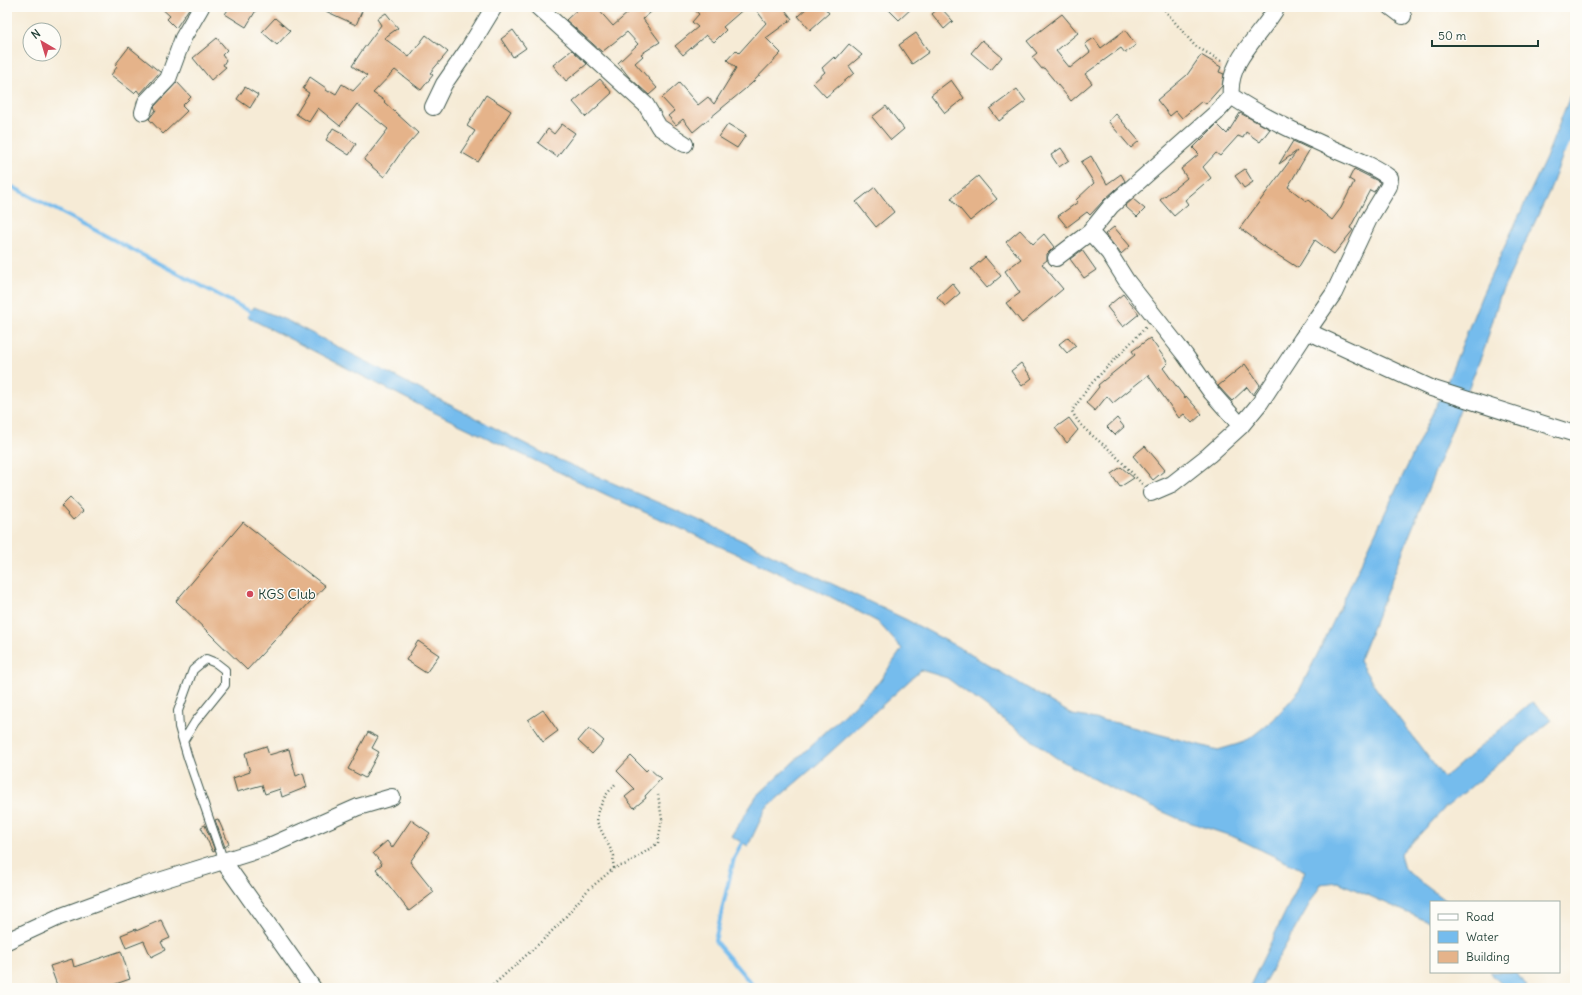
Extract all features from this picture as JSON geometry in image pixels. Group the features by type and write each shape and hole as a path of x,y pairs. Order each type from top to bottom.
{"street":[{"path":"143,112 146,102 168,79 183,38 201,7"},
{"path":"433,107 444,84 470,48 494,7"},
{"path":"538,7 646,105 659,127 685,144"},
{"path":"1056,258 1090,232 1111,206 1216,113 1230,96 1230,85 1235,68 1241,57 1271,18 1277,7"},
{"path":"1150,493 1172,484 1209,455 1241,426 1260,403 1334,293 1369,219 1389,186 1390,178 1377,168 1297,133 1249,108 1230,96"},
{"path":"1090,232 1109,253 1126,280 1156,317 1211,392 1241,426"},
{"path":"1307,331 1431,388 1474,403 1575,434"},
{"path":"7,941 59,917 126,892 265,848 358,807 392,797"},
{"path":"224,862 313,988"}],"lane":[{"path":"184,740 195,722 225,685 225,670 206,658 193,670 178,711 179,727 188,758 224,862"}],"path":[{"path":"1162,7 1195,46 1235,68"},
{"path":"1150,493 1112,452 1076,420 1072,411 1090,385 1156,317"},
{"path":"614,868 614,856 597,822 598,811 606,795 616,783"},
{"path":"490,988 562,922 587,891 614,868 627,864 658,843 662,819 658,796"}],"water":[{"path":"1575,83 1575,123 1549,192 1500,296 1485,347 1359,661 1375,687 1444,778 1532,702 1552,720 1444,809 1400,855 1404,869 1446,901 1430,901 1430,923 1338,882 1321,884 1261,988 1249,988 1305,871 1234,837 1177,818 1116,791 1055,757 947,678 921,670 814,767 766,808 748,846 731,836 757,796 879,682 902,649 878,622 827,595 609,496 429,410 247,317 254,307 288,321 541,452 710,525 907,620 958,647 1073,715 1117,723 1218,750 1245,742 1273,720 1299,691 1445,387 1482,295 1546,158"},
{"path":"1490,973 1517,973 1527,988 1506,988"}],"building":[{"path":"160,7 190,7 176,28 167,19 170,16"},
{"path":"230,7 258,7 246,27 225,14"},
{"path":"317,7 353,7 362,11 356,25"},
{"path":"580,7 596,7 613,26 629,12 625,7 657,7 643,19 660,42 641,54 643,56 635,63 657,88 649,95 629,77 618,63 638,44 627,32 602,52 566,20"},
{"path":"691,7 746,7 723,27 726,30 714,42 706,35 683,55 675,46 698,27 692,22 699,14"},
{"path":"754,7 783,7 792,19 766,38 781,53 751,84 693,132 683,119 676,125 668,116 674,111 662,98 679,83 698,105 708,97 714,104 736,68 727,60 736,50 739,53 766,23"},
{"path":"808,7 824,7 829,13 810,30 798,16"},
{"path":"886,7 913,7 899,20"},
{"path":"940,7 953,21 944,29 932,14"},
{"path":"386,13 398,28 384,38 409,57 426,35 448,52 430,73 433,75 421,90 395,70 373,93 385,101 384,102 418,133 402,151 384,177 364,160 388,129 357,104 340,126 318,108 309,122 296,114 309,93 303,89 310,77 326,88 329,92 331,91 336,94 342,84 353,91 367,76 352,66 381,25 377,19"},
{"path":"1062,14 1078,33 1056,51 1070,68 1090,52 1085,44 1094,38 1101,48 1125,30 1136,45 1125,53 1121,48 1085,74 1092,83 1071,101 1044,68 1042,69 1032,57 1037,53 1027,41"},
{"path":"275,18 290,31 277,45 262,32"},
{"path":"513,30 526,48 513,57 501,39"},
{"path":"916,33 929,52 912,64 899,45"},
{"path":"217,38 227,50 222,55 226,60 223,65 226,67 211,80 193,58"},
{"path":"982,40 1002,57 991,70 971,53"},
{"path":"849,44 862,55 849,66 854,73 826,97 813,83 825,72 822,68 834,57 836,59"},
{"path":"129,47 160,72 140,94 137,90 134,93 111,75 117,67 115,65"},
{"path":"572,50 587,64 566,81 553,65"},
{"path":"1201,55 1221,67 1219,72 1224,74 1222,86 1206,104 1202,101 1182,118 1176,111 1170,116 1157,100 1187,75"},
{"path":"600,79 612,93 586,117 573,102"},
{"path":"951,80 964,98 945,113 931,95"},
{"path":"177,82 191,97 182,106 187,111 163,134 149,119 156,110 154,107"},
{"path":"245,87 258,95 250,108 237,99"},
{"path":"1017,89 1026,101 999,121 990,109"},
{"path":"486,95 511,111 478,162 461,152 475,131 467,126"},
{"path":"886,106 904,129 891,140 872,117"},
{"path":"1240,113 1270,129 1260,142 1246,132 1243,138 1238,136 1220,156 1216,153 1203,167 1211,178 1185,200 1188,204 1174,216 1160,200 1187,178 1181,169 1199,154 1193,148 1217,124 1227,134"},
{"path":"1116,114 1139,141 1131,148 1108,121"},
{"path":"562,124 575,133 557,157 538,143 548,129 554,134"},
{"path":"728,124 746,135 737,148 719,137"},
{"path":"333,128 344,134 343,135 356,144 349,155 326,140"},
{"path":"1293,141 1310,149 1288,187 1306,201 1308,200 1332,220 1341,208 1354,182 1349,179 1354,169 1380,182 1374,192 1370,190 1350,228 1353,230 1334,254 1315,240 1298,268 1265,247 1240,228 1297,151 1279,164"},
{"path":"1061,148 1069,160 1059,167 1051,155"},
{"path":"1091,156 1107,184 1121,174 1125,181 1090,215 1087,212 1067,227 1058,216 1078,202 1076,200 1094,183 1081,162"},
{"path":"1245,169 1253,182 1244,188 1235,176"},
{"path":"978,176 997,199 970,221 951,198"},
{"path":"875,187 894,212 876,227 856,202"},
{"path":"1133,199 1145,209 1137,217 1125,206"},
{"path":"1114,227 1130,246 1121,254 1105,234"},
{"path":"1020,230 1033,244 1044,234 1054,247 1047,254 1047,260 1042,264 1063,289 1022,323 1006,303 1020,293 1005,271 1021,259 1006,242"},
{"path":"1082,250 1096,270 1084,278 1070,259"},
{"path":"985,257 1001,276 987,288 971,269"},
{"path":"952,283 960,293 945,306 937,297"},
{"path":"1123,294 1139,314 1123,327 1107,307"},
{"path":"1068,337 1076,346 1067,353 1059,344"},
{"path":"1150,338 1168,363 1163,368 1185,398 1186,396 1202,414 1192,423 1184,414 1179,418 1148,375 1113,403 1107,396 1095,411 1086,403 1099,387 1098,385 1135,355 1132,351"},
{"path":"1021,363 1032,378 1022,386 1011,371"},
{"path":"1245,364 1260,385 1253,395 1247,387 1232,401 1218,386"},
{"path":"1069,418 1078,430 1067,443 1055,428"},
{"path":"1117,418 1124,427 1115,435 1107,427"},
{"path":"1145,446 1165,470 1153,480 1133,456"},
{"path":"1121,467 1134,478 1120,487 1111,474"},
{"path":"70,497 83,511 73,520 61,506"},
{"name":"KGS Club","path":"243,522 325,586 247,670 176,601"},
{"path":"418,641 439,655 426,673 406,660"},
{"path":"543,710 558,731 543,742 528,720"},
{"path":"589,728 604,741 592,754 578,741"},
{"path":"368,732 378,737 372,748 379,752 365,778 348,769"},
{"path":"266,746 269,755 289,749 296,776 303,773 307,787 282,797 280,789 265,794 262,785 237,792 233,778 250,772 245,753"},
{"path":"631,756 646,771 649,768 661,779 645,796 646,798 634,808 625,797 635,789 617,771"},
{"path":"218,819 229,844 225,847 215,820"},
{"path":"411,820 430,833 410,862 434,892 409,911 376,869 382,864 373,853 387,841 392,848"},
{"path":"205,825 215,851 213,852 201,827"},
{"path":"161,920 170,938 161,942 165,950 151,957 144,941 126,948 121,935 136,929 136,931"},
{"path":"121,951 130,979 104,988 58,988 50,966 72,959 74,967"}],"waterway":[{"path":"1564,152 1575,125"},
{"path":"7,184 255,314"},
{"path":"744,839 734,858 715,941 755,988"}],"place":[{"name":"KGS Club","path":"250,594"}]}
